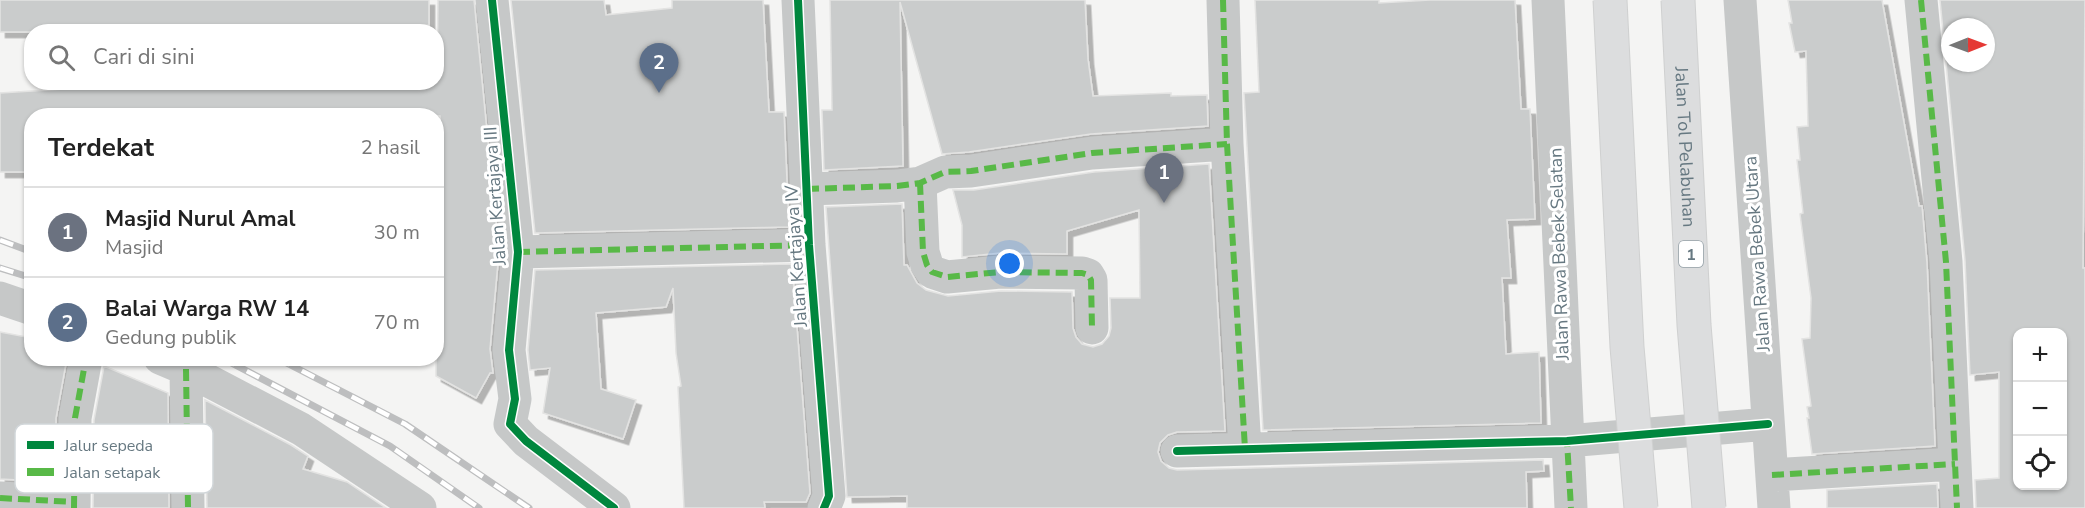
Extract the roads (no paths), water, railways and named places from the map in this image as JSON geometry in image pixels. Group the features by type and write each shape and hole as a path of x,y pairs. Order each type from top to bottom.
{"highway":[{"path":"1610,0 1627,347 1641,508"},
{"name":"Jalan Tol Pelabuhan","path":"1678,0 1694,325 1709,508"}],"street":[{"name":"Jalan Kertajaya III","path":"492,0 518,252 508,350 515,399 510,424 526,441 614,508"},
{"name":"Jalan Kertajaya IV","path":"798,0 809,245 829,496 824,508"},
{"path":"1223,0 1227,144 1245,449"},
{"name":"Jalan Rawa Bebek Selatan","path":"1548,0 1571,508"},
{"name":"Jalan Rawa Bebek Utara","path":"1740,0 1774,508"},
{"path":"1920,0 1946,262 1957,508"},
{"path":"807,189 884,187 920,183 945,172 971,171 1092,153 1227,144"},
{"path":"920,183 923,252 932,272 947,277 1000,272 1088,275 1091,280 1092,328"},
{"path":"518,252 809,245"},
{"path":"0,298 24,306"},
{"path":"75,424 85,366"},
{"path":"173,366 179,424"},
{"path":"177,366 301,429 420,508"},
{"path":"1177,451 1567,441 1768,424"},
{"path":"1772,475 1955,464"},
{"path":"186,493 188,508"},
{"path":"0,498 74,505"}],"railway":[{"path":"0,240 24,249"},
{"path":"0,268 24,276"},
{"path":"237,366 390,446 479,508"},
{"path":"293,366 405,424 529,508"}],"place":[{"name":"Balai Warga RW 14","path":"659,93"},
{"name":"Masjid Nurul Amal","path":"1164,203"}]}
